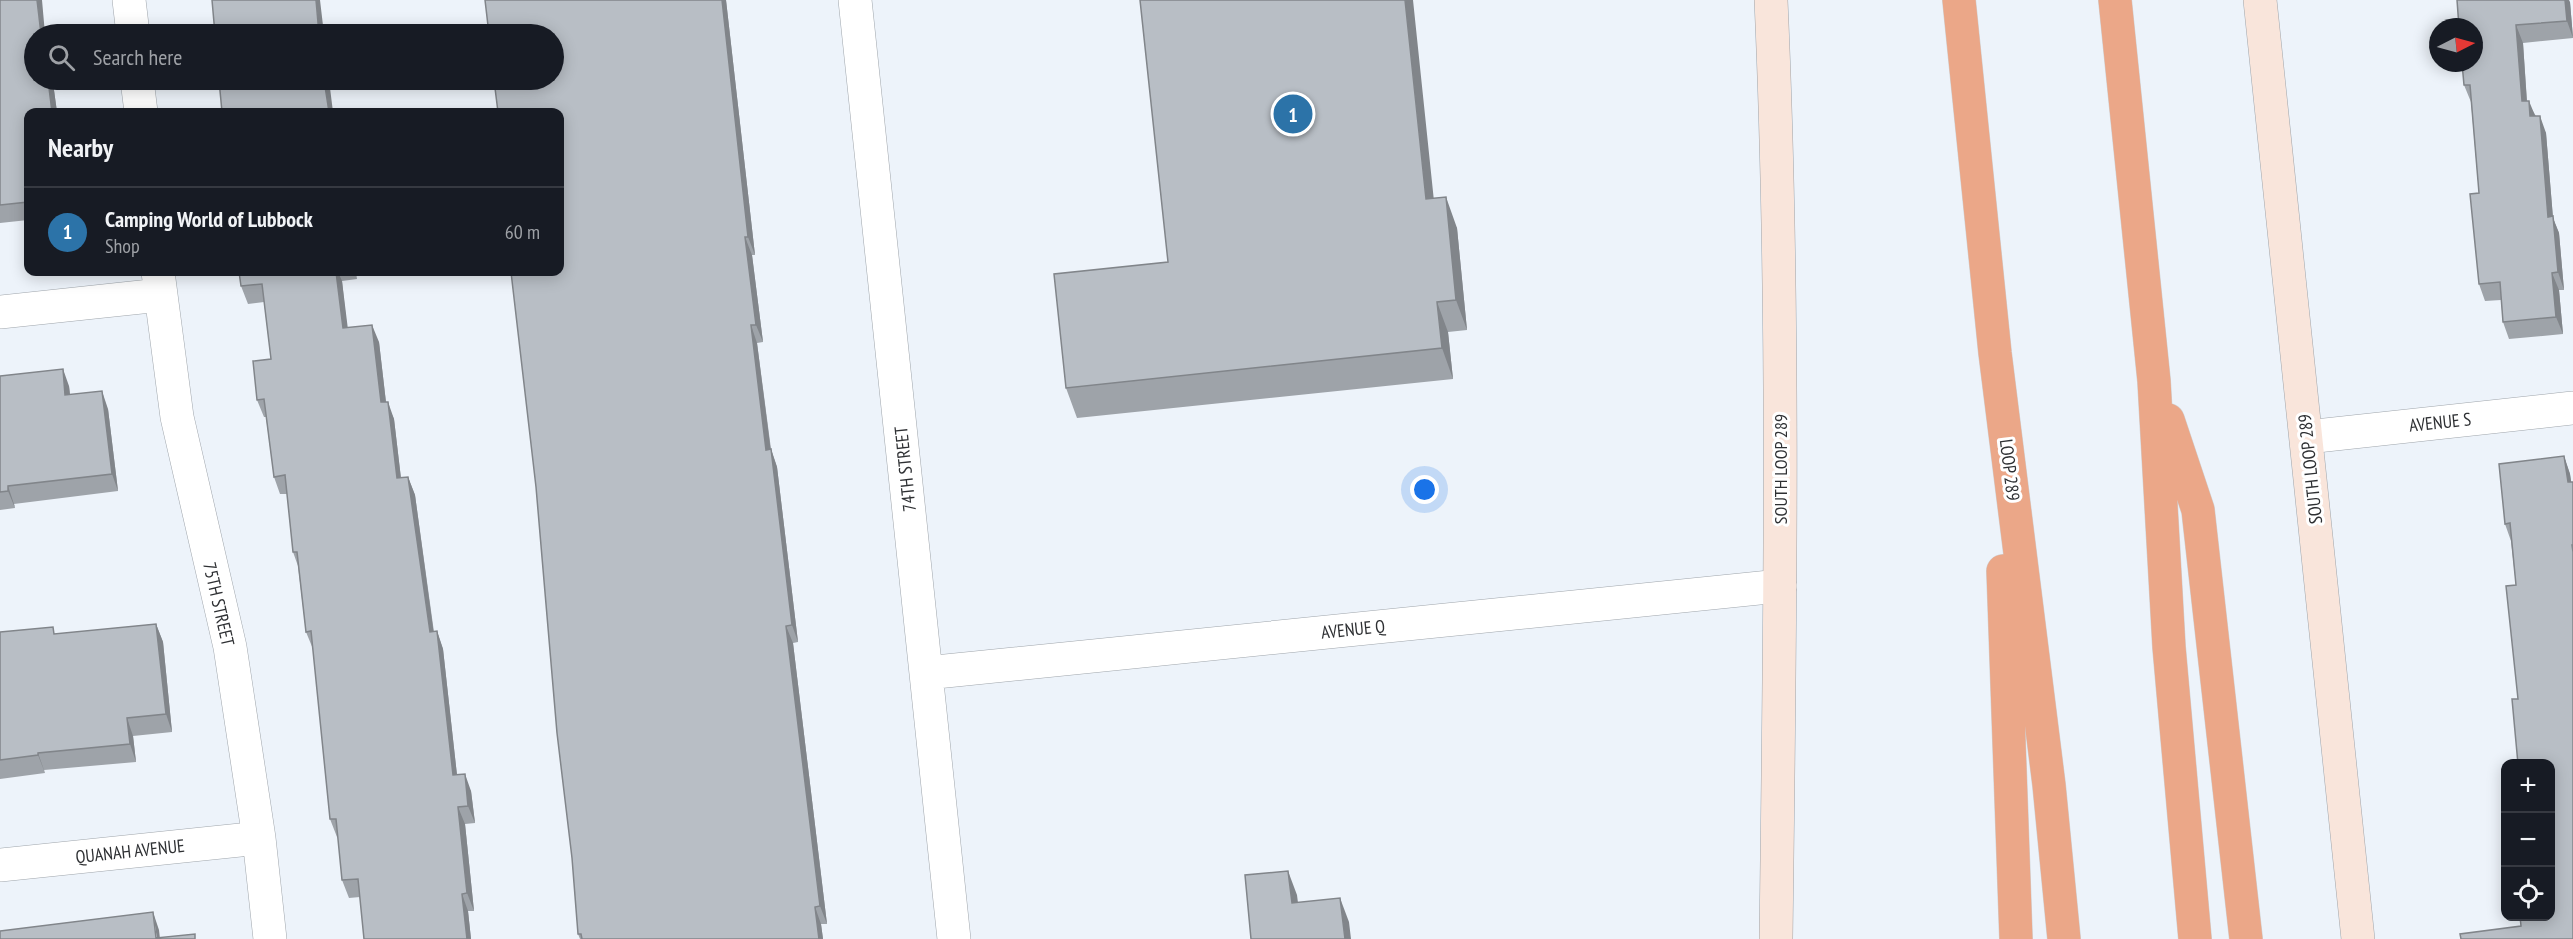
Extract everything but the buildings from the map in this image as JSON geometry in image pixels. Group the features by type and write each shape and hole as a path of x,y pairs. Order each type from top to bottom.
{"highway":[{"name":"LOOP 289","path":"1959,0 1995,353 2049,785 2064,939"},
{"path":"2115,0 2154,381 2169,647 2195,939"},
{"path":"1995,353 2016,939"},
{"path":"2154,381 2198,510 2246,939"}],"main road":[{"name":"SOUTH LOOP 289","path":"1771,0 1779,309 1780,586 1776,939"},
{"name":"SOUTH LOOP 289","path":"2260,0 2358,939"}],"street":[{"path":"129,0 132,24"},
{"name":"74TH STREET","path":"855,0 954,939"},
{"path":"138,90 140,108"},
{"path":"0,312 159,283"},
{"name":"75TH STREET","path":"159,283 177,417 230,647 260,838 270,939"},
{"name":"AVENUE S","path":"2307,437 2573,408"},
{"name":"AVENUE Q","path":"926,673 1780,586"},
{"name":"QUANAH AVENUE","path":"0,865 260,838"}],"place":[{"name":"Camping World of Lubbock","path":"1293,114"}]}
